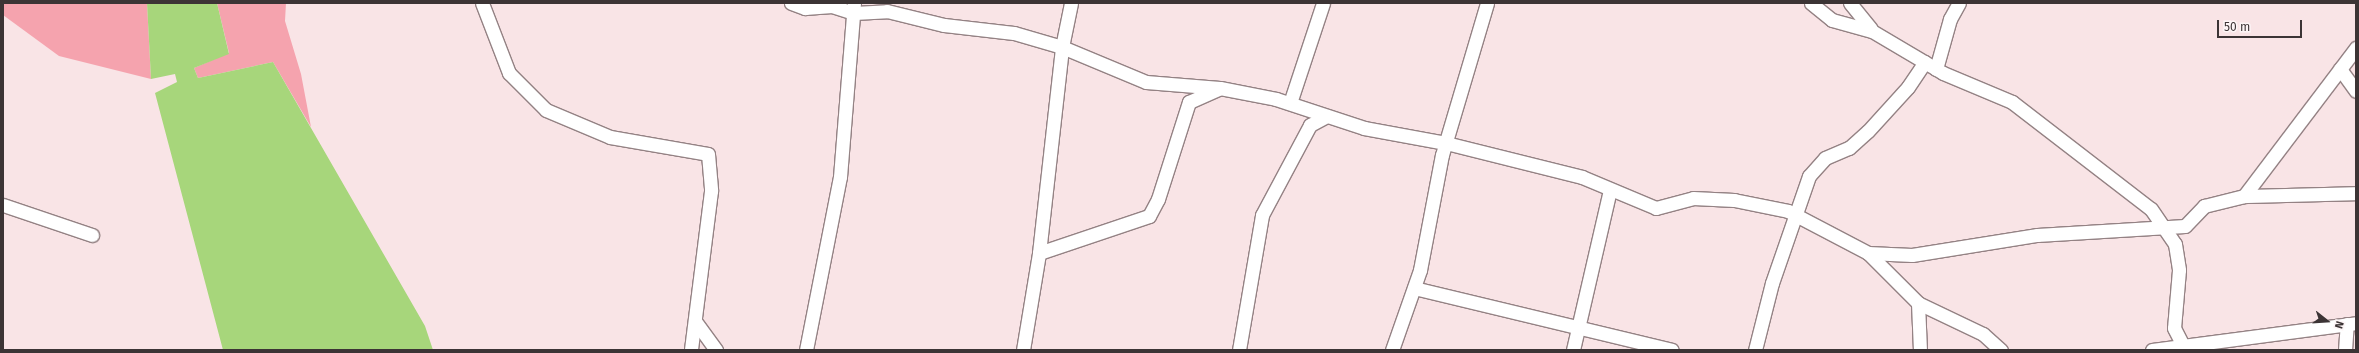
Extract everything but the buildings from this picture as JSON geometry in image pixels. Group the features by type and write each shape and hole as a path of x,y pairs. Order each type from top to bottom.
{"street":[{"path":"482,3 509,73 546,110 610,137 708,154 711,191 691,350"},
{"path":"791,3 805,8 832,6 886,11 944,25 1014,33 1062,47 1146,82 1220,88 1290,103 1364,128 1446,142 1582,177 1656,208 1693,198 1708,198 1768,206 1795,214 1868,253 1918,303 1983,334 2001,350"},
{"path":"1023,350 1039,253 1062,47 1071,3"},
{"path":"1290,103 1323,3"},
{"path":"1392,350 1414,288 1446,142 1487,3"},
{"path":"1811,3 1832,20 1872,31 1936,69 2012,102 2151,209 2166,228 2175,244 2179,270 2174,328 2183,346"},
{"path":"1850,3 1872,31"},
{"path":"1936,69 1950,19 1959,3"},
{"path":"806,350 840,177 854,8"},
{"path":"2244,196 2356,48"},
{"path":"1755,350 1772,283 1809,176 1825,158 1849,148 1868,131 1908,87 1925,62"},
{"path":"2340,69 2356,91"},
{"path":"1039,253 1149,216 1189,102 1220,88"},
{"path":"1239,350 1262,215 1310,125 1327,116"},
{"path":"1573,350 1610,190"},
{"path":"1868,253 1912,255 2037,235 2185,226 2204,206 2244,196 2356,193"},
{"path":"3,205 92,235"},
{"path":"1414,288 1672,350"},
{"path":"1918,303 1920,350"},
{"path":"695,321 716,350"},
{"path":"2152,350 2351,324 2345,350"}],"shaded area":[{"path":"3,3 147,3 151,79 59,56 3,15"},
{"path":"147,3 217,3 229,54 194,68 198,78 273,62 425,326 433,350 223,350 155,93 177,82 175,74 151,79"},
{"path":"217,3 286,3 285,21 301,74 311,127 273,62 198,78 194,68 229,53"}]}
